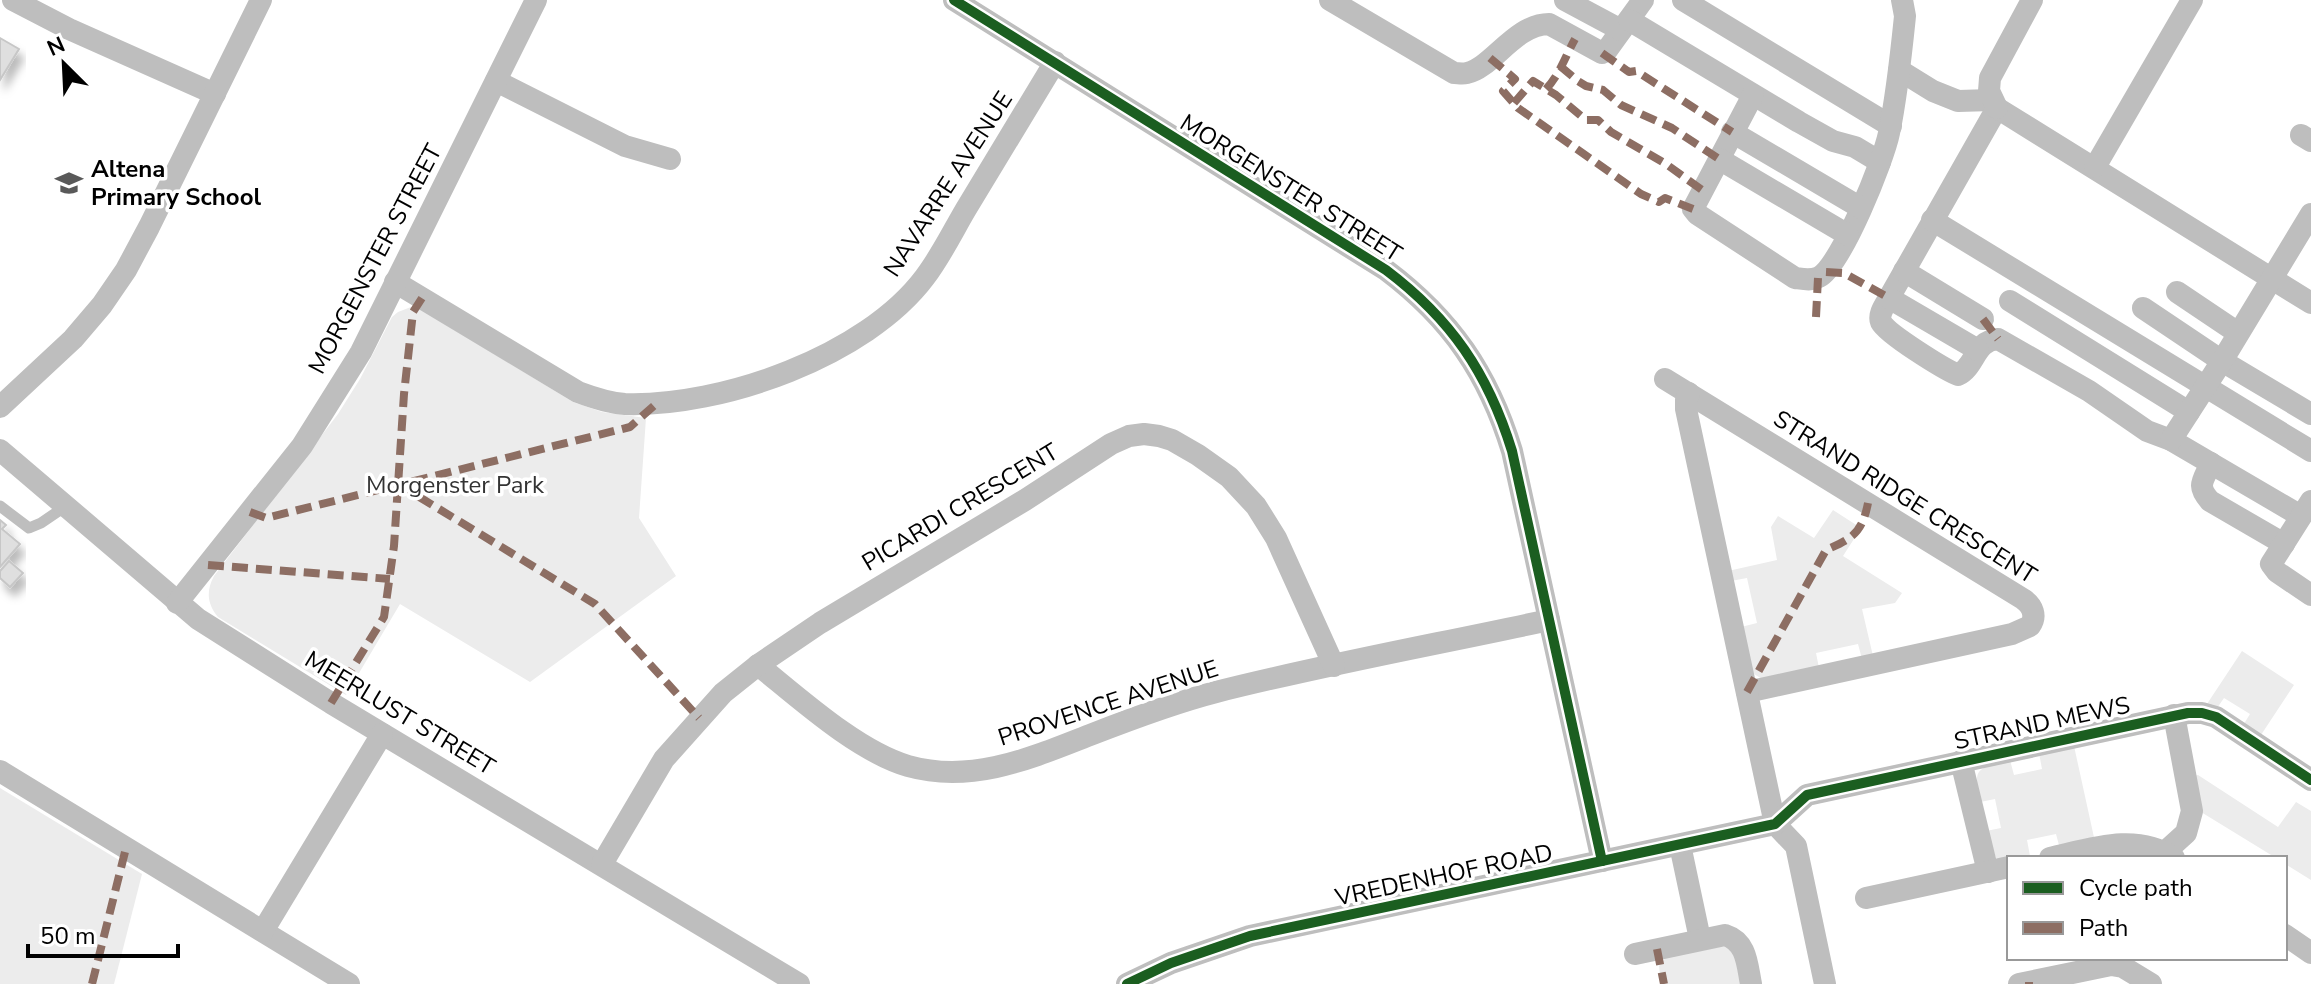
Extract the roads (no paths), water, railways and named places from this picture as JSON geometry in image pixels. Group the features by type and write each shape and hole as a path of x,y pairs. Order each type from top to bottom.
{"street":[{"path":"13,0 69,29 215,94"},
{"path":"0,407 73,339 126,270 261,0"},
{"name":"MORGENSTER STREET","path":"177,603 302,446 361,352 536,0"},
{"name":"MORGENSTER STREET","path":"954,0 1386,270 1408,286 1446,324 1480,371 1504,424 1602,861"},
{"path":"1330,0 1454,73 1468,73 1511,40 1541,24 1549,24 1602,53 1643,0"},
{"path":"1565,0 1625,25 1833,141 1855,147 1880,162"},
{"path":"1683,0 1891,126"},
{"path":"1753,95 1694,211 1795,278 1818,278 1826,272 1861,208 1891,126 1905,16 1902,0"},
{"path":"2032,0 1990,78 1989,91 1994,104 1889,298 1880,316 1881,322 1950,372 1962,374 1987,341 1998,339 2089,391 2147,431 2306,508 2271,565 2311,595"},
{"path":"2095,167 2192,0"},
{"name":"NAVARRE AVENUE","path":"395,282 578,392 602,400 623,404 657,403 706,397 749,387 852,340 894,312 925,277 1055,62"},
{"path":"1899,70 1933,91 1958,101 1994,104 2034,133 2095,167 2311,303"},
{"path":"496,81 625,146 670,159"},
{"path":"1732,132 1861,208"},
{"path":"1719,159 1848,235"},
{"path":"2171,440 2311,214"},
{"path":"1932,220 2311,451"},
{"path":"1904,271 1983,319"},
{"path":"2177,292 2238,333"},
{"path":"1889,298 1978,350"},
{"path":"2010,301 2189,412"},
{"path":"2143,308 2222,361 2311,414"},
{"name":"STRAND RIDGE CRESCENT","path":"1665,379 2023,599 2034,614 2030,626 2012,634 1747,692"},
{"path":"1689,393 1686,409 1775,824 1796,846 1825,984"},
{"name":"PICARDI CRESCENT","path":"602,864 664,759 723,693 820,623 1025,500 1111,444 1129,436 1144,434 1172,440 1229,477 1256,506 1276,538 1334,666"},
{"name":"MEERLUST STREET","path":"0,450 198,619 382,734 602,864 766,976 799,984"},
{"path":"2211,463 2201,485 2202,492 2210,501 2284,544"},
{"name":"PROVENCE AVENUE","path":"758,665 807,705 879,754 909,766 954,773 979,771 1021,761 1148,713 1215,693 1549,620"},
{"name":"STRAND MEWS","path":"1775,824 1807,795 2174,715 2202,713 2216,717 2311,780"},
{"path":"2059,856 2130,844 2146,846 2169,855 2186,833 2192,811 2174,715"},
{"path":"263,931 382,734"},
{"path":"1866,898 1998,869 1961,761"},
{"path":"0,771 349,984"},
{"name":"VREDENHOF ROAD","path":"1127,984 1171,963 1250,936 1775,824"},
{"path":"1680,845 1700,939"},
{"path":"1635,954 1719,934 1730,936 1744,950 1751,984"},
{"path":"2287,936 2311,953"},
{"path":"2019,984 2111,965 2129,970 2151,984"}],"lane":[{"path":"0,506 29,528 66,506"}],"place":[{"name":"Altena Primary School","path":"69,183"}],"park label":[{"name":"Morgenster Park","path":"455,485"}]}
